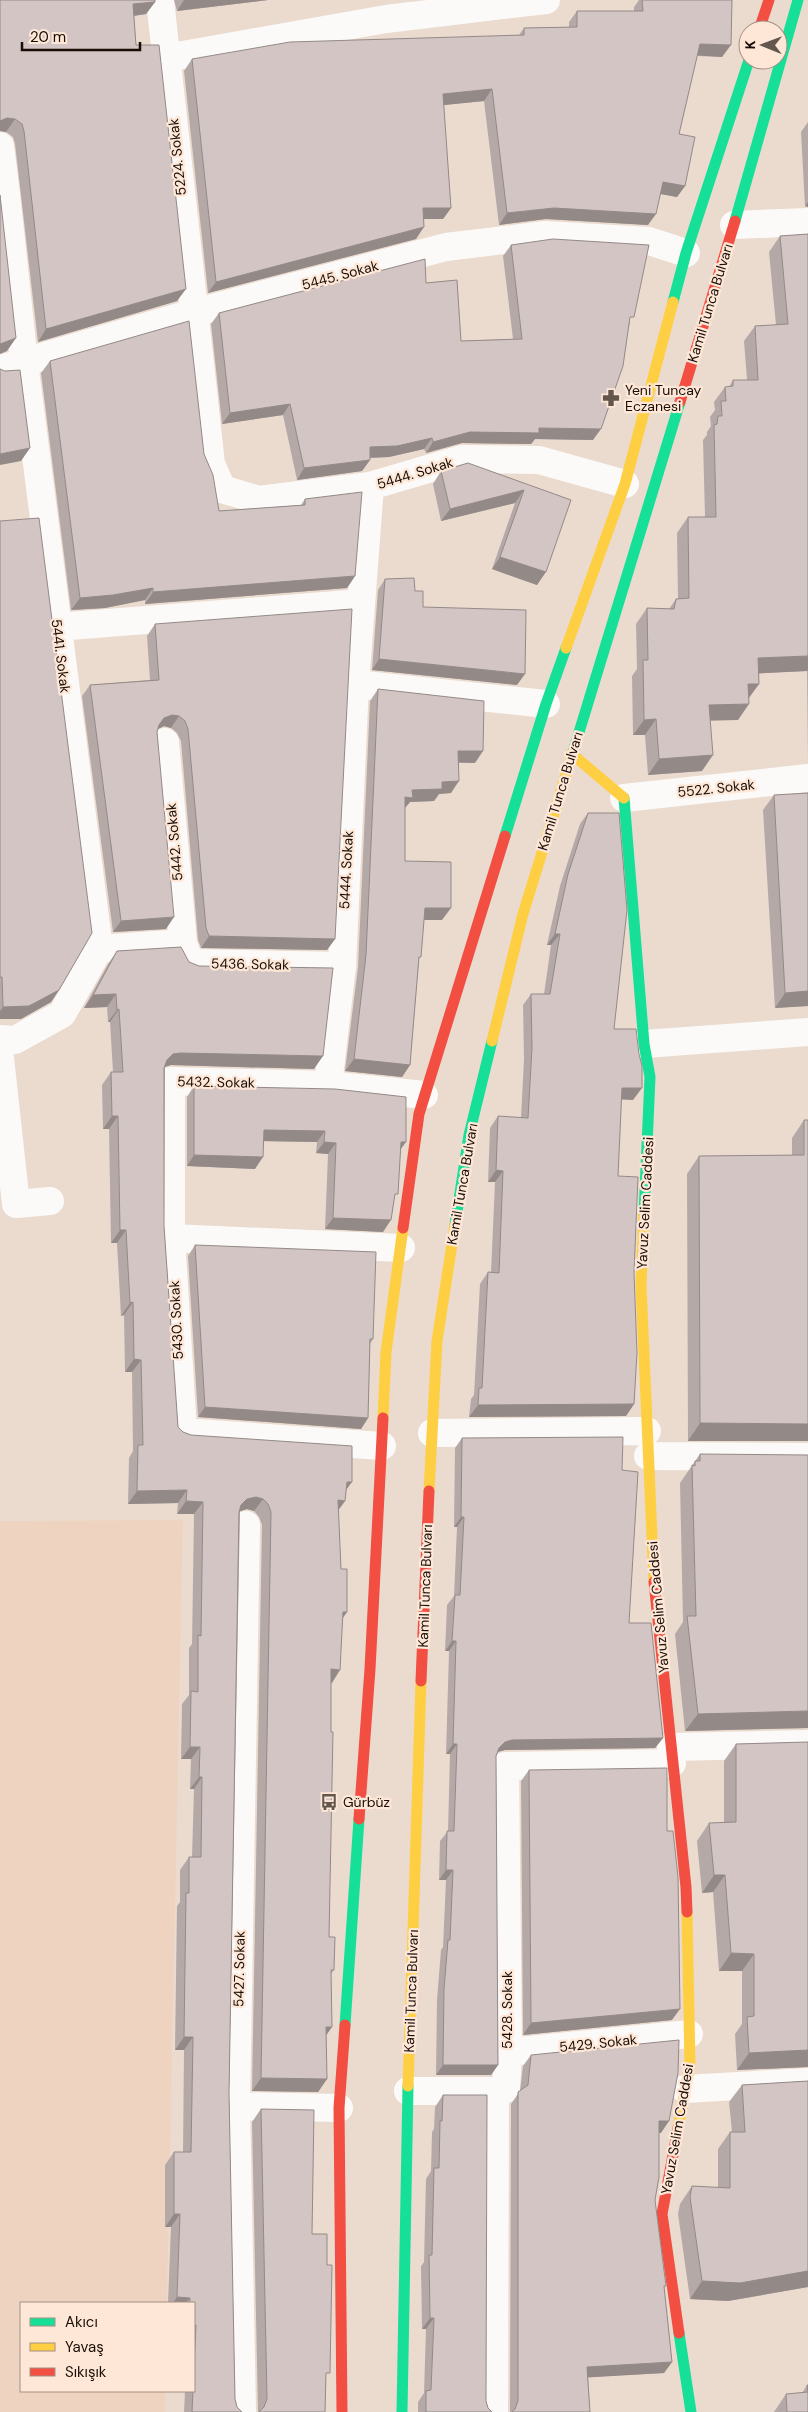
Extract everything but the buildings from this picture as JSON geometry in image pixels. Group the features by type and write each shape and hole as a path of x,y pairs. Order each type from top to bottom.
{"main road":[{"path":"762,20 768,0"},
{"name":"Kamil Tunca Bulvarı","path":"402,2412 408,2091 426,1541 437,1341 469,1135 523,914 734,225 798,0"},
{"path":"342,2412 339,2108 370,1669 386,1352 419,1114 546,704 625,484 686,252 746,70"},
{"path":"572,754 624,798"},
{"name":"Yavuz Selim Caddesi","path":"624,798 644,1044 650,1077 641,1285 654,1573 686,1887 690,2065 662,2214 691,2412"}],"street":[{"name":"5224. Sokak","path":"160,0 193,314 211,464 222,489 259,500 370,486"},
{"path":"166,58 386,19 534,1"},
{"name":"5441. Sokak","path":"0,146 12,366 57,627 99,949"},
{"path":"734,225 808,222"},
{"name":"5445. Sokak","path":"12,366 193,314 446,247 545,235 649,241 686,252"},
{"name":"5444. Sokak","path":"342,966 355,684 370,486 462,459 539,460 625,484"},
{"path":"57,627 362,603"},
{"path":"355,684 546,704"},
{"name":"5442. Sokak","path":"165,742 183,943"},
{"name":"5522. Sokak","path":"624,798 808,778"},
{"path":"0,1039 15,1040 62,1014 99,949 183,943"},
{"name":"5436. Sokak","path":"183,943 190,963 342,966"},
{"path":"342,966 328,1085 424,1095"},
{"path":"644,1044 808,1032"},
{"path":"0,1058 16,1204 50,1201"},
{"name":"5432. Sokak","path":"171,1238 170,1081 328,1085"},
{"path":"171,1238 401,1248"},
{"name":"5430. Sokak","path":"171,1238 183,1432 382,1446"},
{"path":"432,1433 648,1443 808,1457"},
{"name":"5427. Sokak","path":"242,2412 236,2106 246,1525"},
{"path":"672,1755 808,1744"},
{"name":"5428. Sokak","path":"494,2091 506,2089 508,2052 505,1766 672,1755"},
{"name":"5429. Sokak","path":"508,2052 689,2034"},
{"path":"685,2089 808,2082"},
{"path":"408,2091 494,2091 494,2412"},
{"path":"236,2106 339,2108"}],"shaded area":[{"path":"183,1520 167,2302 20,2302 20,2392 165,2392 165,2412 0,2412 0,1521"}],"traffic: fast":[{"path":"735,221 798,0"},
{"path":"673,302 686,253 746,70"},
{"path":"573,752 680,402"},
{"path":"505,836 546,704 566,648"},
{"path":"624,798 644,1044 650,1077 644,1214"},
{"path":"455,1225 469,1135 492,1041"},
{"path":"345,2025 359,1819"},
{"path":"402,2412 408,2086"},
{"path":"679,2333 691,2412"}],"traffic: slow":[{"path":"566,648 625,484 673,302"},
{"path":"492,1041 523,914 573,752"},
{"path":"572,754 624,798"},
{"path":"644,1214 641,1285 654,1582"},
{"path":"429,1491 437,1341 455,1225"},
{"path":"383,1418 386,1352 403,1228"},
{"path":"408,2086 421,1681"},
{"path":"678,2128 690,2065 687,1912"}],"traffic: jam":[{"path":"762,20 769,0"},
{"path":"680,402 735,221"},
{"path":"403,1228 419,1114 505,836"},
{"path":"359,1819 370,1669 383,1418"},
{"path":"421,1681 429,1491"},
{"path":"654,1582 687,1912"},
{"path":"342,2412 339,2108 345,2025"},
{"path":"678,2128 662,2214 679,2333"}],"place":[{"name":"Yeni Tuncay Eczanesi","path":"611,398"},
{"name":"Gürbüz","path":"329,1802"}]}
